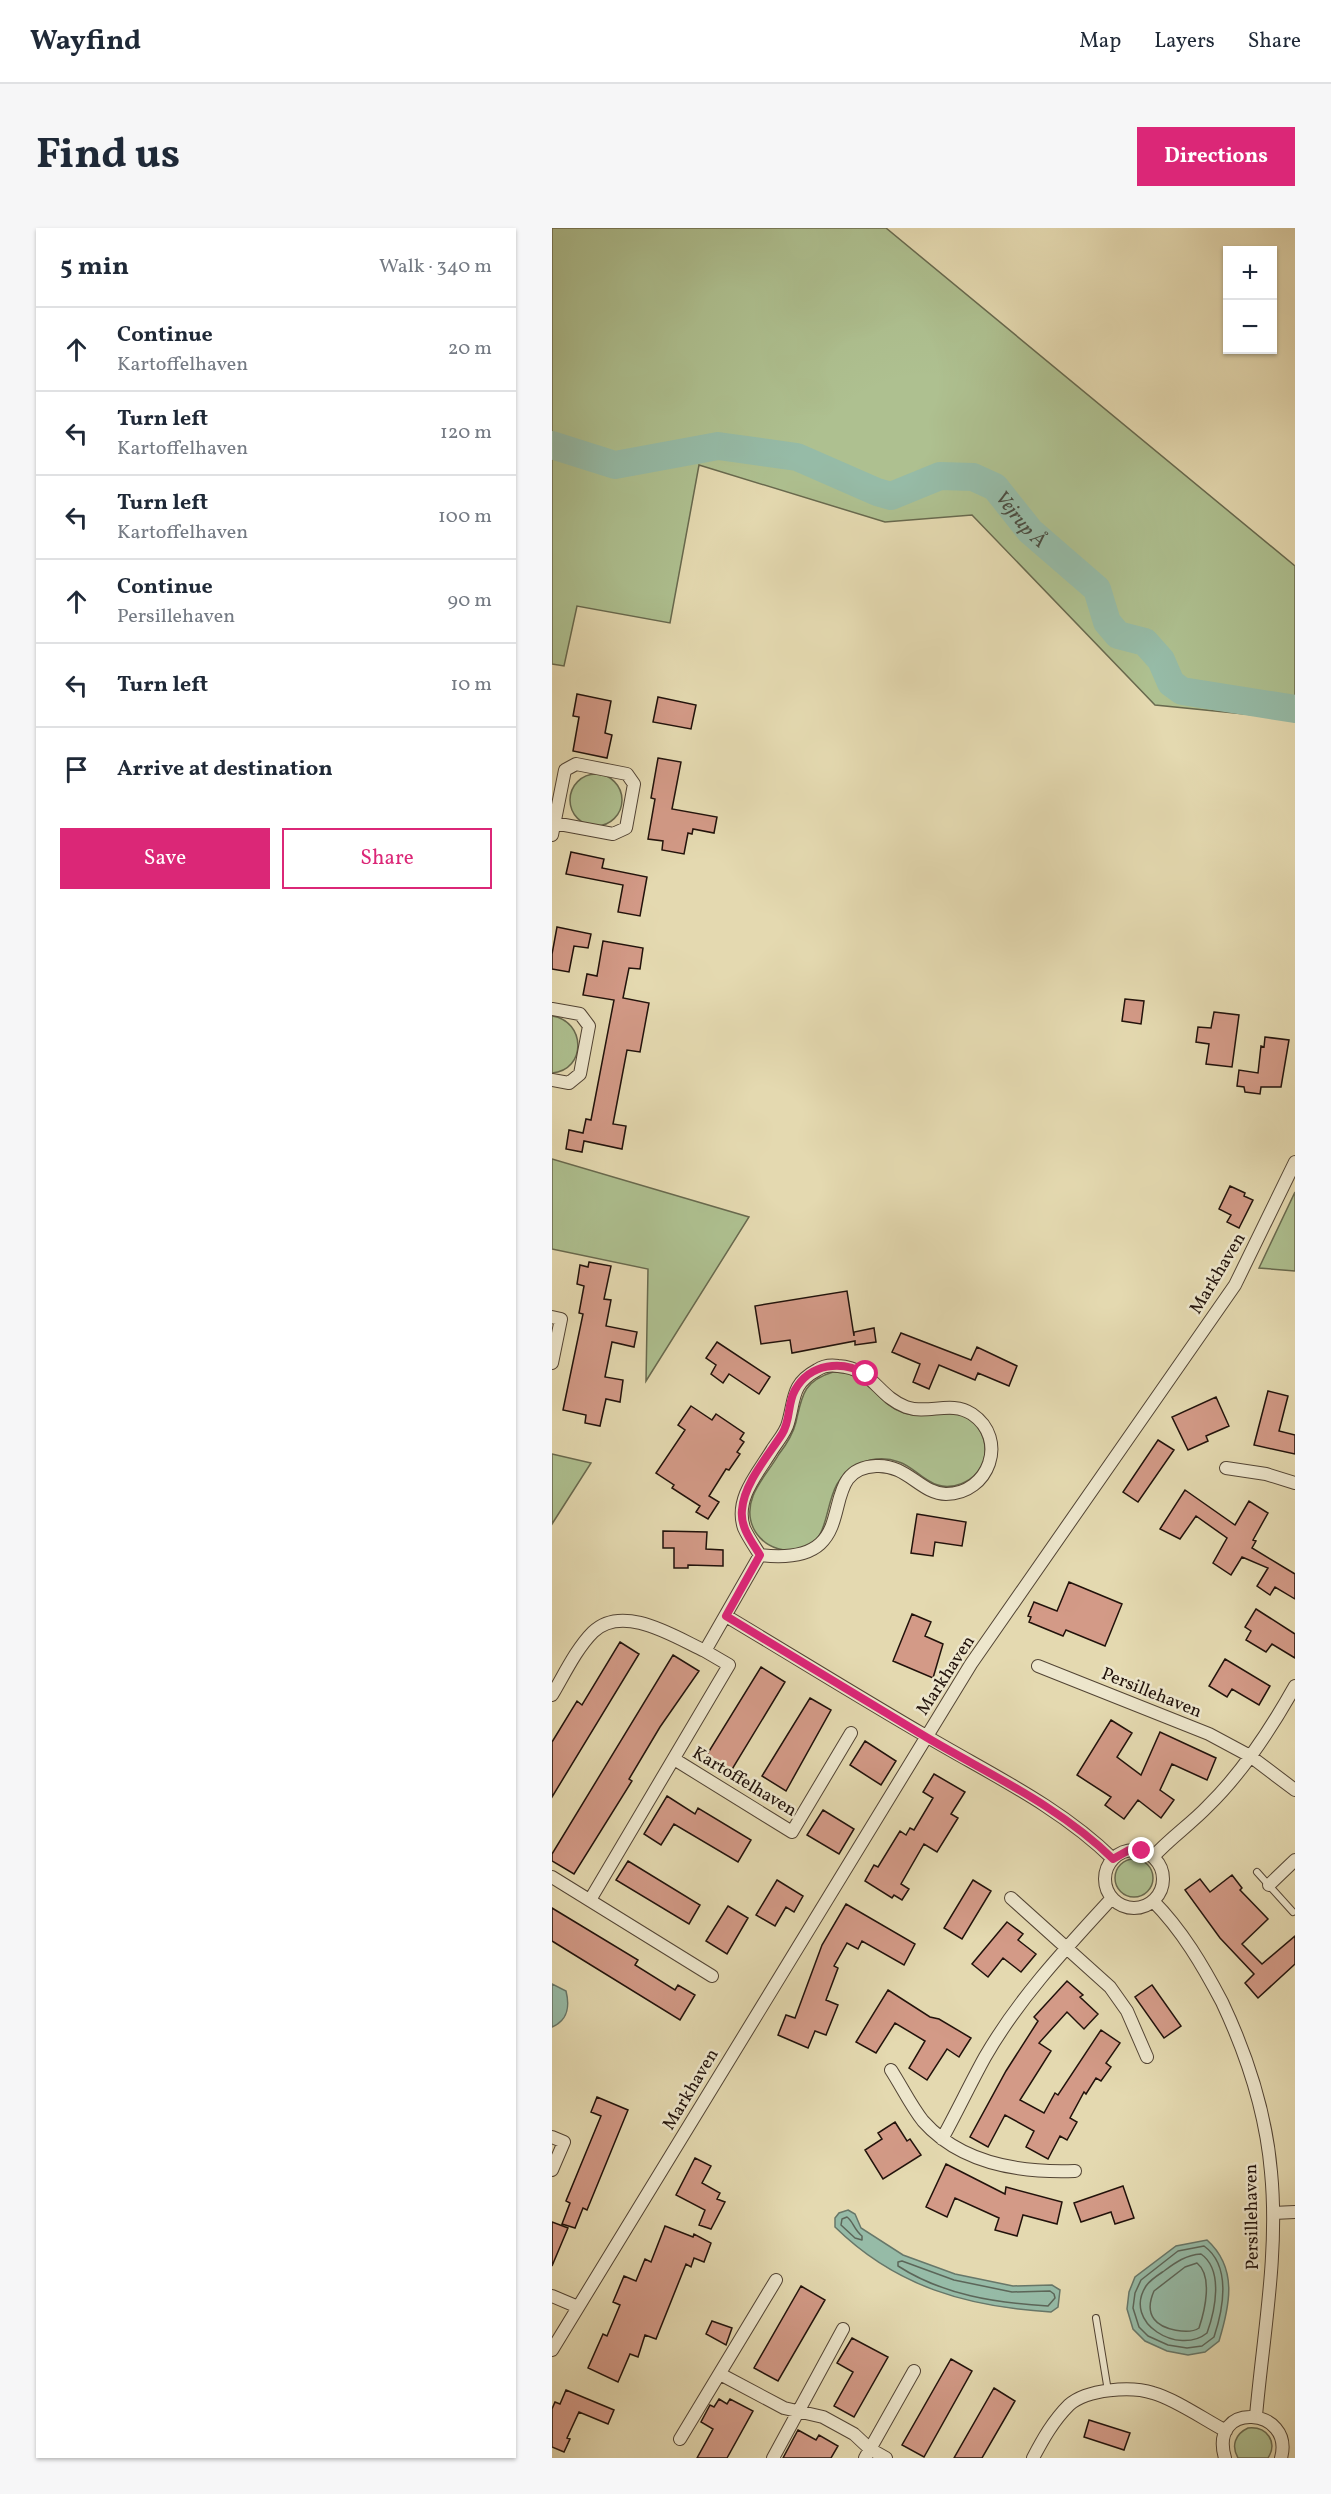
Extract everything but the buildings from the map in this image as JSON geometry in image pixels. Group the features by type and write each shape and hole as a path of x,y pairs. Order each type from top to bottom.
{"street":[{"path":"576,764 627,774 634,784 626,828 613,834 553,829 565,771 576,764"},
{"path":"552,1009 580,1014 589,1026 580,1074 569,1083 552,1080"},
{"name":"Markhaven","path":"552,2350 971,1664 1235,1285 1295,1162"},
{"path":"552,1317 561,1319 552,1363"},
{"path":"831,1365 857,1369 866,1374 888,1397 907,1407 924,1409 957,1407 976,1417 988,1434 992,1449 990,1466 981,1478 967,1490 945,1494 929,1490 905,1472 889,1467 875,1466 858,1471 847,1479 839,1495 832,1530 823,1544 805,1554 781,1558 760,1555 744,1528 741,1511 746,1492 788,1424 795,1391 806,1377 819,1368 831,1365"},
{"path":"1226,1468 1266,1474 1295,1483"},
{"path":"705,1651 760,1555"},
{"path":"726,1616 927,1737 1048,1806 1096,1842 1113,1859"},
{"name":"Kartoffelhaven","path":"552,1695 594,1631 610,1623 625,1621 648,1624 729,1665 590,1900"},
{"name":"Persillehaven","path":"1038,1666 1209,1734 1250,1756 1295,1790"},
{"path":"1153,1857 1209,1806 1250,1756 1295,1686"},
{"name":"Kartoffelhaven","path":"674,1759 792,1832 851,1733"},
{"path":"1129,1850 1142,1851 1153,1857 1162,1868 1163,1882 1162,1890 1153,1901 1140,1908 1132,1908 1125,1907 1112,1898 1105,1878 1108,1864 1113,1859 1129,1850"},
{"path":"1269,1885 1295,1860"},
{"path":"552,1876 712,1976"},
{"path":"1011,1898 1110,1987 1127,2011 1147,2057"},
{"path":"942,2139 985,2056 1031,1990 1066,1947 1112,1898"},
{"name":"Persillehaven","path":"1153,1901 1171,1919 1207,1972 1237,2034 1258,2100 1271,2170 1273,2213 1270,2280 1256,2416"},
{"path":"891,2070 922,2120 942,2139 984,2161 1021,2170 1075,2171"},
{"path":"552,2137 564,2142 552,2170"},
{"path":"1273,2213 1295,2212"},
{"path":"680,2439 776,2280"},
{"path":"552,2296 578,2307"},
{"path":"773,2458 843,2329"},
{"path":"867,2454 914,2371"},
{"path":"720,2374 784,2408 823,2417 854,2434 867,2454 886,2458"},
{"path":"1033,2458 1051,2426 1071,2403 1108,2391 1134,2389 1155,2393 1226,2431"},
{"path":"1225,2458 1222,2448 1226,2431 1239,2420 1256,2416 1272,2422 1289,2445 1281,2458"}],"lane":[{"path":"1257,1872 1293,1912"},
{"path":"1096,2318 1108,2391"}],"shaded area":[{"path":"552,228 886,228 1295,566 1295,719 1155,705 972,515 885,522 699,465 670,623 577,606 564,666 552,664"},
{"path":"591,774 601,774 615,781 622,800 615,819 601,826 591,826 581,822 574,815 570,805 570,795 574,785 581,778"},
{"path":"552,1016 563,1020 571,1027 578,1045 572,1064 552,1073"},
{"path":"552,1159 749,1217 646,1381 648,1269 552,1249"},
{"path":"1295,1192 1295,1271 1259,1268"},
{"path":"833,1372 856,1377 894,1408 904,1413 923,1415 952,1413 969,1419 977,1426 983,1438 984,1460 969,1480 953,1486 937,1485 894,1460 869,1460 859,1464 846,1473 837,1484 825,1523 813,1543 801,1549 778,1549 760,1538 754,1529 750,1508 753,1496 791,1435 805,1391 815,1380"},
{"path":"552,1454 591,1463 552,1524"},
{"path":"1134,1859 1141,1860 1147,1865 1152,1871 1152,1885 1147,1891 1141,1896 1134,1897 1127,1896 1121,1891 1116,1885 1115,1878 1116,1871 1121,1865 1127,1860"},
{"path":"1248,2428 1261,2430 1269,2436 1272,2446 1268,2458 1238,2458 1235,2449 1237,2437"}],"water":[{"path":"552,1984 566,1991 568,2002 565,2017 552,2027"},
{"path":"848,2210 855,2214 861,2228 903,2255 955,2274 1013,2286 1052,2285 1060,2290 1058,2307 1051,2312 991,2305 962,2299 908,2279 858,2248 835,2227 835,2218 839,2213"},
{"path":"1207,2240 1224,2263 1229,2287 1226,2314 1219,2341 1205,2352 1188,2355 1167,2351 1145,2341 1133,2329 1127,2309 1129,2292 1135,2277 1176,2246"}],"waterway":[{"name":"Vejrup Å","path":"552,445 615,465 718,446 797,457 891,496 940,476 973,477 995,487 1030,531 1097,589 1107,622 1118,635 1145,642 1161,660 1171,683 1182,691 1295,709"}],"route":[{"path":"866,1374 857,1369 831,1365 819,1368 806,1377 795,1391 788,1424 746,1492 741,1511 744,1528 760,1555 726,1616 927,1737 1048,1806 1096,1842 1113,1859 1123,1851 1142,1851"}]}
